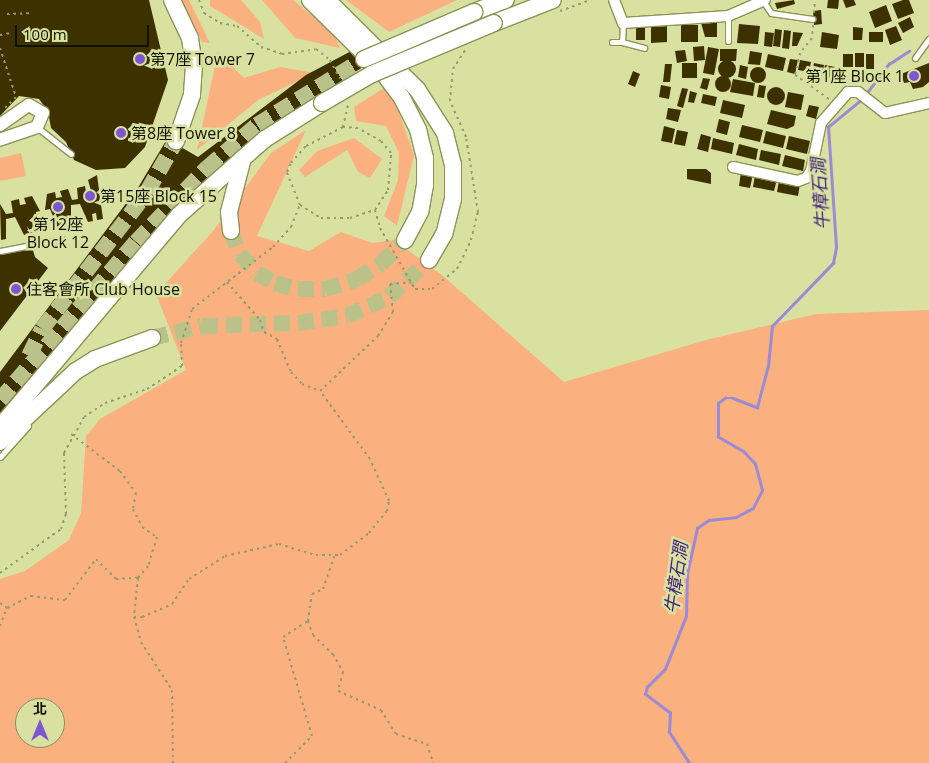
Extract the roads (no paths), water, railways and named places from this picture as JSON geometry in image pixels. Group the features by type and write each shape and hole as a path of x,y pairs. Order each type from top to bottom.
{"main road":[{"path":"172,0 190,38 194,64 192,95 176,141"},
{"path":"310,0 387,77 418,130 425,158 425,186 420,212 405,240"},
{"path":"327,0 417,89 445,133 454,164 454,199 444,234 429,260"},
{"path":"364,59 506,0"},
{"path":"2,432 180,215 242,158 322,103 372,74 494,23 554,6"},
{"path":"231,231 228,212 242,158"},
{"path":"2,432 66,378 95,359 152,338"}],"street":[{"path":"614,0 622,23 728,16 764,1"},
{"path":"733,167 798,180 806,178 812,165 818,129 834,104 854,91 885,113 929,103"},
{"path":"0,125 19,104 41,106 43,121 37,127 0,140"}],"lane":[{"path":"764,1 771,13 813,19"},
{"path":"728,16 728,40"},
{"path":"622,23 622,42"},
{"path":"612,42 622,42 644,48"},
{"path":"915,58 928,42"},
{"path":"37,127 71,154"},
{"path":"0,251 63,239"},
{"path":"0,457 59,393 66,378"}],"waterway":[{"name":"牛樟石澗","path":"866,94 889,64 909,51"},
{"name":"牛樟石澗","path":"689,763 669,732 670,713 645,694 647,687 665,669 686,616 687,574 697,528 709,520 736,517 753,508 762,490 755,464 744,452 718,437 718,403 725,398 733,398 757,407 768,366 772,326 833,263 836,247 828,127 862,99"}],"tunnel":[{"path":"0,400 136,242 207,168 257,125 364,59"},
{"path":"29,356 42,329 147,192 176,141"},
{"path":"231,231 240,254 257,273 275,283 298,289 325,289 357,279 381,264 405,240"},
{"path":"152,338 202,326 298,323 347,316 389,297 429,260"}],"place":[{"name":"第7座 Tower 7","path":"140,59"},
{"name":"第1座 Block 1","path":"914,76"},
{"name":"第8座 Tower 8","path":"121,133"},
{"name":"第15座 Block 15","path":"90,196"},
{"name":"第12座 Block 12","path":"58,207"},
{"name":"住客會所 Club House","path":"16,289"}]}
